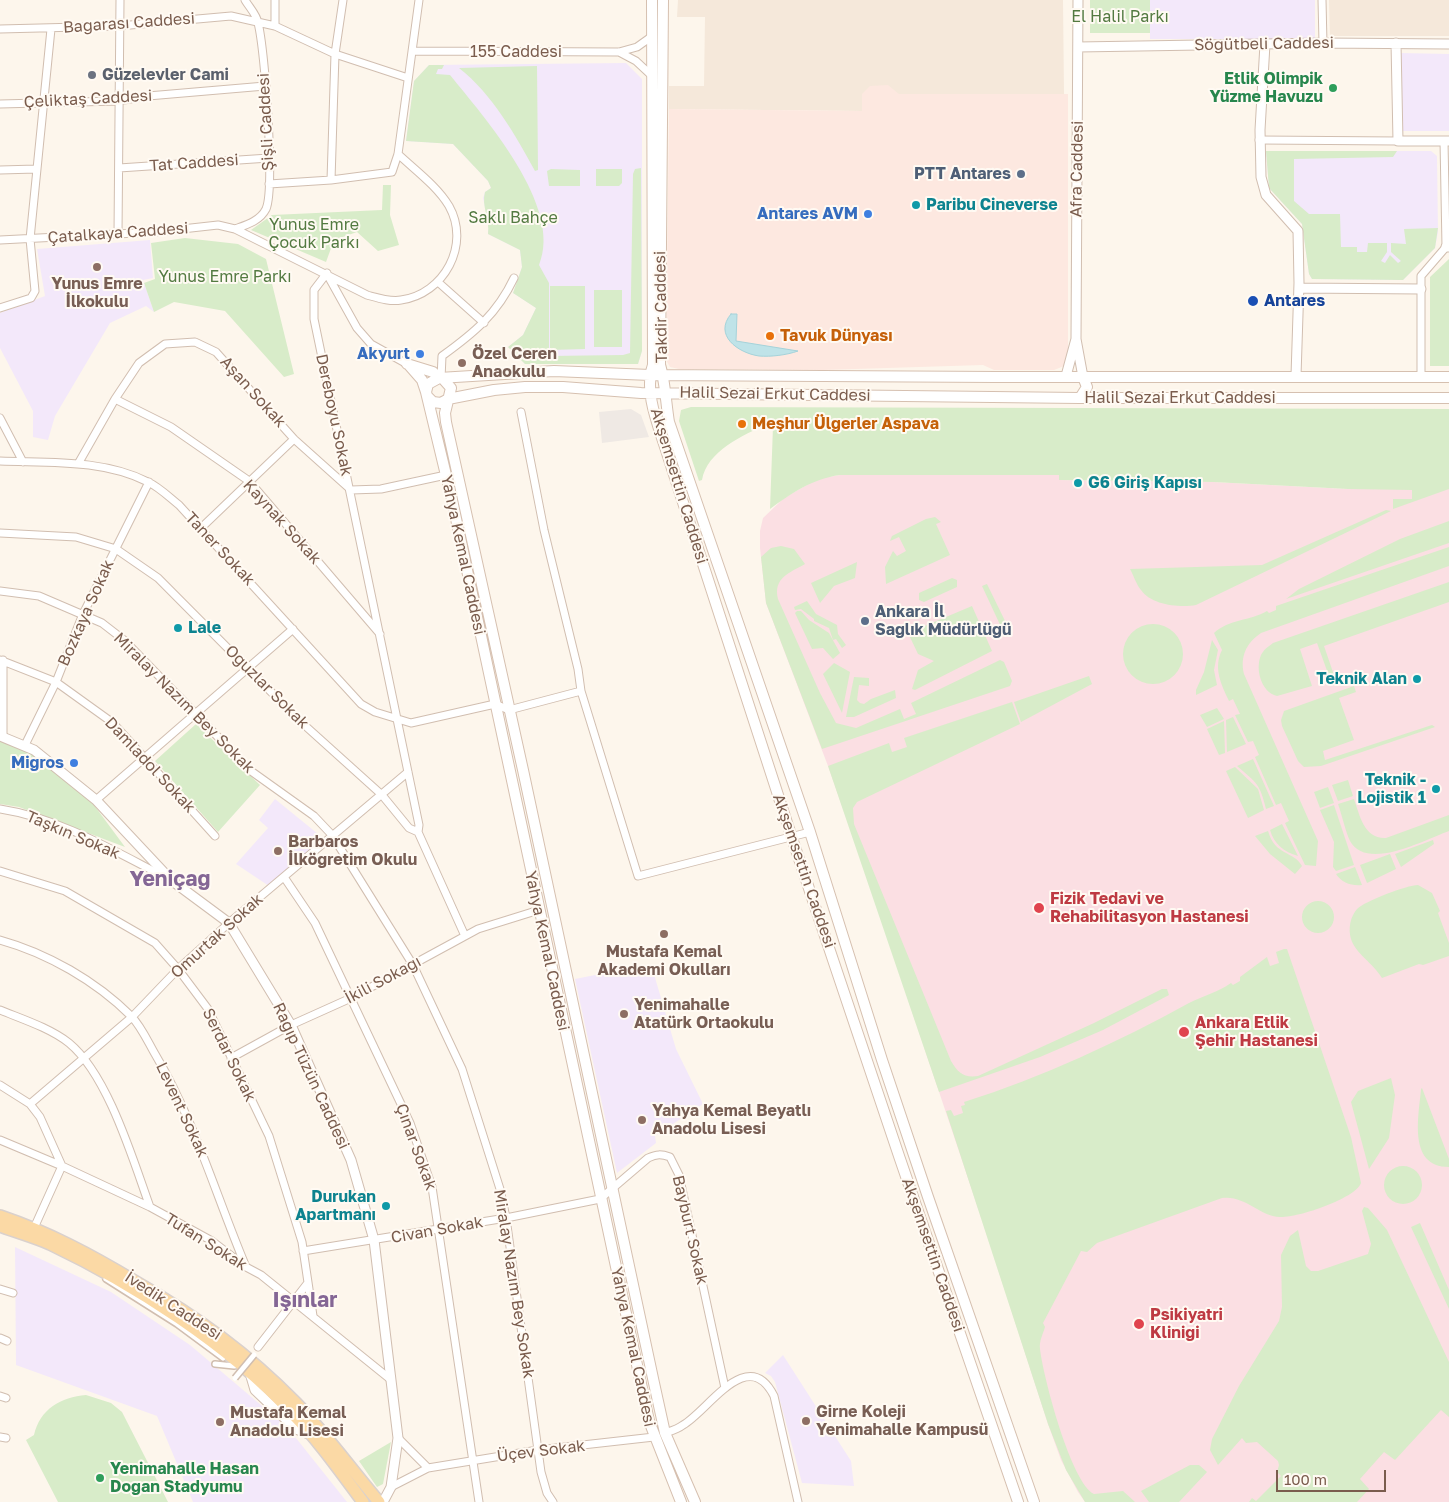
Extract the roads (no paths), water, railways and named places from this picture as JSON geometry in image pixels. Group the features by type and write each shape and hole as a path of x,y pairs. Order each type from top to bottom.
{"main road":[{"name":"Takdir Caddesi","path":"652,0 653,365 650,375 664,375 660,365 663,0"},
{"path":"407,364 422,367 433,372 451,388 448,399"},
{"name":"Yahya Kemal Caddesi","path":"407,364 422,380 427,394 446,475 600,1199 654,1437 681,1502"},
{"path":"554,371 650,375 650,393 526,387 494,390 437,403 427,394 428,384 441,379 554,371"},
{"name":"Halil Sezai Erkut Caddesi","path":"1449,377 664,375 664,393 1080,398 1449,398"},
{"path":"1065,397 1060,386 1066,376"},
{"path":"1080,398 1087,387 1083,377"},
{"name":"Akşemsettin Caddesi","path":"1018,1502 885,1118 665,447 650,393 664,393 669,422 682,463 810,832 882,1060 1034,1502"},
{"name":"Yahya Kemal Caddesi","path":"448,399 446,422 666,1433 695,1502"},
{"name":"İvedik Caddesi","path":"0,1216 63,1240 205,1323 228,1341 295,1402 334,1445 379,1502"},
{"name":"İvedik Caddesi","path":"0,1226 48,1244 90,1265 184,1322 250,1372 314,1436 363,1502"}],"street":[{"path":"118,234 120,0"},
{"name":"Şişli Caddesi","path":"235,229 249,224 262,215 268,201 269,184 265,86 258,21 245,0"},
{"path":"275,0 275,26"},
{"path":"331,180 335,54 343,0"},
{"path":"269,184 388,174 394,169 398,154 419,0"},
{"name":"Afra Caddesi","path":"1078,0 1076,339 1083,377"},
{"path":"1322,0 1323,43"},
{"name":"Bağarası Caddesi","path":"0,29 119,26 231,16 275,26 335,54 408,78"},
{"path":"0,308 31,298 34,291 30,239 51,29"},
{"name":"155 Caddesi","path":"412,51 619,52 637,47 651,37"},
{"name":"Söğütbeli Caddesi","path":"1078,47 1323,43 1449,44"},
{"path":"1396,43 1398,141"},
{"path":"1265,44 1259,140 1264,191 1298,231 1299,288 1296,376"},
{"path":"619,52 636,61 651,76"},
{"name":"Çeliktaş Caddesi","path":"0,104 118,101 148,96 265,86"},
{"path":"1259,140 1447,141 1447,247 1421,276 1421,377"},
{"path":"327,273 367,295 385,300 400,300 415,297 438,282 449,267 455,252 457,236 455,220 449,206 439,193 398,154"},
{"name":"Tat Caddesi","path":"119,168 269,158"},
{"path":"0,170 36,168"},
{"name":"Çatalkaya Caddesi","path":"0,240 118,234 218,225 235,229 327,273"},
{"path":"327,273 357,328 371,344 407,364"},
{"name":"Dereboyu Sokak","path":"327,273 314,290 314,319 398,718 419,825 418,832"},
{"path":"441,379 442,356 484,323 504,299 514,278"},
{"path":"438,282 484,323"},
{"path":"1299,288 1421,289"},
{"name":"Afra Caddesi","path":"1066,376 1076,339"},
{"name":"Aşan Sokak","path":"78,464 115,399 139,363 165,344 195,342 216,352 294,439 351,490"},
{"name":"Kaynak Sokak","path":"115,399 172,427 249,481 381,636"},
{"path":"521,412 544,530 581,692 638,876 810,832"},
{"path":"0,418 23,462"},
{"path":"201,528 294,439"},
{"name":"Taner Sokak","path":"0,461 78,464 123,472 149,482 179,504 361,704 375,712 410,723 495,704"},
{"path":"351,490 382,489 446,475"},
{"name":"Bozkaya Sokak","path":"25,745 56,682 84,614 149,482"},
{"name":"Oğuzlar Sokak","path":"0,533 76,537 116,549 158,578 301,722 382,795 409,828 418,832 465,936"},
{"name":"Miralay Nazım Bey Sokak","path":"0,591 39,596 102,623 124,640 251,771 314,816 332,835 413,964 462,1069 500,1190 506,1218 538,1450 546,1493 553,1502"},
{"path":"96,800 293,629"},
{"path":"1,736 2,660"},
{"name":"Damladol Sokak","path":"2,660 56,682 113,723 215,836"},
{"path":"495,704 510,710 581,692"},
{"name":"Ragıp Tüzün Caddesi","path":"1,736 25,745 96,800 172,880 229,923 292,1025 351,1160 374,1240 398,1438 391,1488 384,1502"},
{"name":"Omurtak Sokak","path":"30,1104 132,1017 178,969 229,923 408,772"},
{"name":"Taşkın Sokak","path":"0,809 17,811 85,836 172,880"},
{"name":"Serdar Sokak","path":"0,871 65,891 155,944 178,969 208,1009 269,1136 288,1192 303,1250 313,1316"},
{"name":"Çınar Sokak","path":"284,877 315,923 351,998 410,1123 432,1188 479,1502"},
{"name":"İkili Sokağı","path":"230,1058 292,1025 351,998 478,929 539,910"},
{"name":"Levent Sokak","path":"0,940 58,964 98,988 132,1017 171,1080 219,1195 246,1268"},
{"path":"0,1010 33,1023 69,1043 83,1059 118,1118 150,1207"},
{"path":"0,1085 30,1104 40,1117 62,1166 34,1228"},
{"name":"Tufan Sokak","path":"0,1140 62,1166 150,1207 212,1241 246,1268 261,1275 390,1379"},
{"name":"Bayburt Sokak","path":"600,1199 648,1158 657,1154 670,1157 674,1162 679,1175 725,1388"},
{"name":"Civan Sokak","path":"303,1250 438,1230 600,1199"},
{"path":"0,1230 51,1250 100,1275 177,1324 234,1366 215,1364"},
{"path":"258,1347 307,1284"},
{"path":"0,1289 13,1293"},
{"path":"235,1378 254,1356"},
{"path":"654,1437 684,1425 725,1388 737,1380 749,1376 762,1380 769,1386 774,1396 798,1502"},
{"name":"Üçev Sokak","path":"391,1488 428,1468 538,1450 654,1437"},
{"path":"398,1438 428,1468"}],"water":[{"path":"731,314 737,314 736,341 798,351 784,355 759,356 743,351 730,342 726,336 726,322"}],"place":[{"name":"Güzelevler Cami","path":"92,75"},
{"name":"Etlik Olimpik Yüzme Havuzu","path":"1333,88"},
{"name":"PTT Antares","path":"1021,174"},
{"name":"Paribu Cineverse","path":"916,205"},
{"name":"Antares AVM","path":"868,214"},
{"name":"Yunus Emre İlkokulu","path":"97,267"},
{"name":"Antares","path":"1253,301"},
{"name":"Tavuk Dünyası","path":"770,336"},
{"name":"Akyurt","path":"420,354"},
{"name":"Özel Ceren Anaokulu","path":"462,363"},
{"name":"Meşhur Ülgerler Aspava","path":"742,424"},
{"name":"G6 Giriş Kapısı","path":"1078,483"},
{"name":"Ankara İl Sağlık Müdürlüğü","path":"865,621"},
{"name":"Lale","path":"178,628"},
{"name":"Teknik Alan","path":"1417,679"},
{"name":"Migros","path":"74,763"},
{"name":"Teknik - Lojistik 1","path":"1436,789"},
{"name":"Barbaros İlköğretim Okulu","path":"278,851"},
{"name":"Fizik Tedavi ve Rehabilitasyon Hastanesi","path":"1039,908"},
{"name":"Mustafa Kemal Akademi Okulları","path":"664,934"},
{"name":"Yenimahalle Atatürk Ortaokulu","path":"624,1014"},
{"name":"Ankara Etlik Şehir Hastanesi","path":"1184,1032"},
{"name":"Yahya Kemal Beyatlı Anadolu Lisesi","path":"642,1120"},
{"name":"Durukan Apartmanı","path":"386,1206"},
{"name":"Psikiyatri Kliniği","path":"1139,1324"},
{"name":"Girne Koleji Yenimahalle Kampusü","path":"806,1421"},
{"name":"Mustafa Kemal Anadolu Lisesi","path":"220,1422"},
{"name":"Yenimahalle Hasan Doğan Stadyumu","path":"100,1478"}],"district":[{"name":"Yeniçağ","path":"170,879"},
{"name":"Işınlar","path":"305,1300"}],"park label":[{"name":"El Halil Parkı","path":"1120,17"},
{"name":"Saklı Bahçe","path":"513,218"},
{"name":"Yunus Emre Çocuk Parkı","path":"314,234"},
{"name":"Yunus Emre Parkı","path":"225,277"}]}
